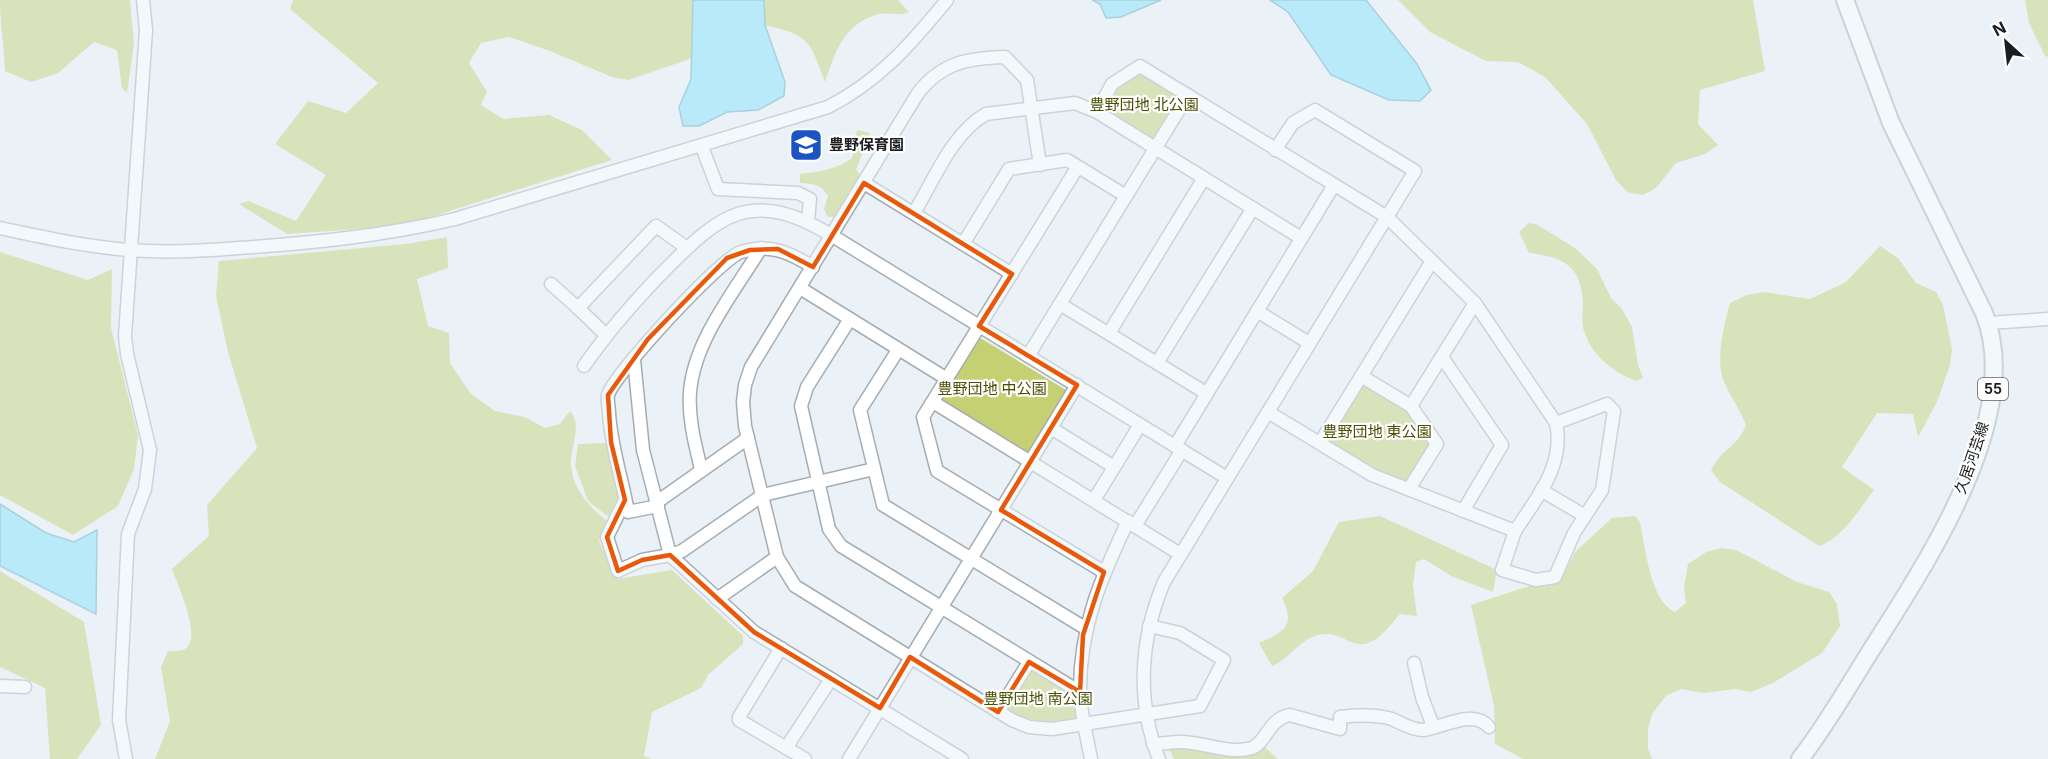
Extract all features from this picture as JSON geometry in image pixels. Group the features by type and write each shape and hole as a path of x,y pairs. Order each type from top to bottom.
{"main road":[{"name":"久居河芸線","path":"1800,759 1929,557 1956,504 1972,463 1993,388 1994,354 1988,323 1891,123 1845,0"}],"street":[{"path":"126,759 119,720 128,534 145,489 150,450 126,344 130,250 146,30 143,0"},
{"path":"0,228 70,243 130,250 211,251 308,244 404,231 498,208 806,116 851,95 903,54 947,0"},
{"path":"1040,165 1027,80 1005,57 963,60 924,85 752,367 745,385 743,402 748,438 777,557 790,580 811,598 1012,720 1040,729 1200,706 1224,660 1180,633 1149,626"},
{"path":"1097,112 1112,84 1140,66 1387,217 1475,303 1556,423 1558,442 1556,458 1541,490 1515,531 1502,570 1536,580 1555,577 1574,532 1604,484 1614,411 1606,404 1556,423"},
{"path":"1028,356 1188,95"},
{"path":"914,213 968,126 986,114 1075,103 1097,112 1301,238"},
{"path":"1159,759 1153,744 1147,714 1143,666 1149,626 1164,582 1415,171 1315,110 1293,123 1275,150"},
{"path":"702,147 718,189 798,193 810,199 808,221"},
{"path":"963,244 1009,169 1066,160 1126,196"},
{"path":"1077,168 923,417 937,471 1104,572"},
{"path":"1108,333 1204,178"},
{"path":"864,183 1012,274"},
{"path":"1091,759 1080,692 1085,628 1104,572 1179,448 1206,393 1334,185"},
{"path":"1157,363 1253,208"},
{"path":"584,366 606,335 708,228 746,212 787,213 808,221 1227,478"},
{"path":"578,308 656,226 687,248"},
{"path":"748,438 657,504 628,512 610,442 608,395 648,339 727,258 739,252 761,248 788,252 813,267"},
{"path":"702,470 690,416 693,374 704,343 761,248"},
{"path":"1320,443 1432,261"},
{"path":"551,284 606,335"},
{"path":"800,288 946,379"},
{"path":"1411,406 1475,303"},
{"path":"1060,304 1206,393"},
{"path":"1257,311 1309,343"},
{"path":"1988,323 2048,318"},
{"path":"850,319 802,397 801,406 829,529 841,546 1080,692"},
{"path":"898,350 860,410 883,505 1085,628"},
{"path":"1442,357 1503,445 1463,511"},
{"path":"634,360 642,438 670,555 754,632 962,759"},
{"path":"1361,376 1411,406 1437,444 1409,489"},
{"path":"851,758 910,657 1077,385"},
{"path":"933,402 1180,554"},
{"path":"1268,412 1372,475 1515,531"},
{"path":"1094,500 1140,424"},
{"path":"1051,428 1114,467"},
{"path":"626,500 607,537 618,571 642,560 682,551 763,495 874,469"},
{"path":"1541,490 1586,516"},
{"path":"717,599 777,557"},
{"path":"781,648 739,720 805,759"},
{"path":"998,712 1029,662"},
{"path":"1414,663 1422,697 1433,726"},
{"path":"786,748 831,679"},
{"path":"0,686 25,687"},
{"path":"1153,744 1182,742 1221,748 1252,748 1258,744 1272,724 1290,715 1340,729 1340,717 1362,715 1385,718 1419,730 1478,720 1485,722 1489,727"}],"highlighted area":[{"path":"864,183 1012,274 979,326 1077,385 1001,510 1104,572 1083,635 1080,692 1029,662 998,712 910,657 880,708 754,632 670,555 642,560 618,571 607,537 625,500 611,442 608,395 648,339 727,258 750,250 778,249 813,267"}],"green space":[{"path":"0,0 130,0 134,44 127,93 122,88 117,50 94,42 58,73 31,82 5,71"},
{"path":"293,0 693,0 693,58 628,80 612,77 509,37 481,43 469,63 487,92 481,105 503,119 549,115 582,130 612,160 402,226 287,234 239,204 249,201 296,221 326,175 275,144 308,101 346,113 378,83 290,9"},
{"path":"764,0 898,0 909,12 880,14 856,26 842,41 825,82 815,56 806,42 791,32 765,25"},
{"path":"1398,0 1753,0 1765,71 1700,90 1698,124 1718,145 1705,154 1676,163 1656,188 1643,195 1627,192 1616,180 1587,124 1545,77 1518,62 1486,61 1430,32"},
{"path":"2025,0 2048,0 2048,57 2045,56 2029,23"},
{"name":"豊野団地 北公園","path":"1139,71 1177,93 1178,100 1154,139 1150,140 1103,109 1115,88"},
{"path":"857,130 870,133 856,170 862,176 838,217 828,217 824,209 828,196 813,184 800,183 800,174 820,171 847,162 852,158"},
{"path":"1529,223 1536,224 1575,248 1597,269 1611,298 1622,309 1632,327 1638,365 1643,378 1636,381 1619,373 1604,362 1592,348 1583,328 1582,290 1574,272 1568,265 1552,257 1529,253 1519,232"},
{"path":"447,237 448,268 417,279 428,326 449,333 450,363 471,394 495,411 525,417 545,428 560,424 570,411 576,423 571,458 572,474 584,497 608,522 599,541 617,579 672,570 743,636 743,644 708,675 701,688 652,712 644,756 652,759 155,759 170,721 161,667 168,651 183,650 189,645 191,636 188,612 172,569 209,536 207,505 257,448 228,352 216,296 219,261 406,244"},
{"path":"1880,246 1898,258 1916,283 1936,292 1943,305 1952,349 1950,365 1937,402 1918,437 1913,414 1877,413 1842,467 1874,490 1843,530 1836,537 1819,546 1720,482 1711,470 1739,438 1746,425 1721,373 1720,353 1723,332 1730,303 1747,295 1764,292 1810,299 1846,282"},
{"path":"0,252 88,280 112,269 111,328 138,435 134,469 118,506 73,535 0,495"},
{"name":"豊野団地 中公園","path":"977,339 982,339 1066,390 1066,394 1031,452 1026,453 942,403 940,397"},
{"name":"豊野団地 東公園","path":"1366,384 1408,410 1431,445 1405,483 1378,472 1327,443 1327,438 1361,385"},
{"path":"607,443 620,492 610,518 588,501 575,466 578,444"},
{"path":"1380,516 1497,570 1493,592 1451,576 1424,559 1416,562 1413,585 1417,616 1400,614 1380,636 1369,643 1358,644 1330,634 1309,638 1272,666 1259,643 1285,627 1288,615 1282,598 1313,571 1339,522"},
{"path":"1635,516 1640,522 1654,585 1667,606 1675,612 1686,603 1684,587 1688,564 1706,552 1721,548 1736,550 1797,582 1829,592 1837,604 1840,626 1822,653 1773,683 1751,692 1735,689 1704,693 1681,689 1666,696 1652,714 1648,729 1648,749 1652,759 1523,759 1495,744 1494,706 1471,605 1529,586 1544,587 1561,580 1575,552 1612,518"},
{"path":"0,571 84,622 101,725 77,759 50,759 45,688 0,667"},
{"name":"豊野団地 南公園","path":"1029,668 1076,695 1079,714 1076,720 1039,721 1022,717 1004,708"},
{"path":"1183,744 1212,752 1232,752 1263,746 1278,759 1174,759 1168,747"}],"water":[{"path":"693,0 764,0 765,25 785,82 784,96 758,110 727,112 699,126 683,126 679,107 691,79"},
{"path":"1092,0 1161,0 1121,17 1106,18 1100,4"},
{"path":"1270,0 1366,0 1417,64 1431,90 1420,101 1389,100 1331,75 1288,12"},
{"path":"0,504 46,533 74,542 97,530 96,614 0,566"}],"place":[{"name":"豊野保育園","path":"806,145"}]}
